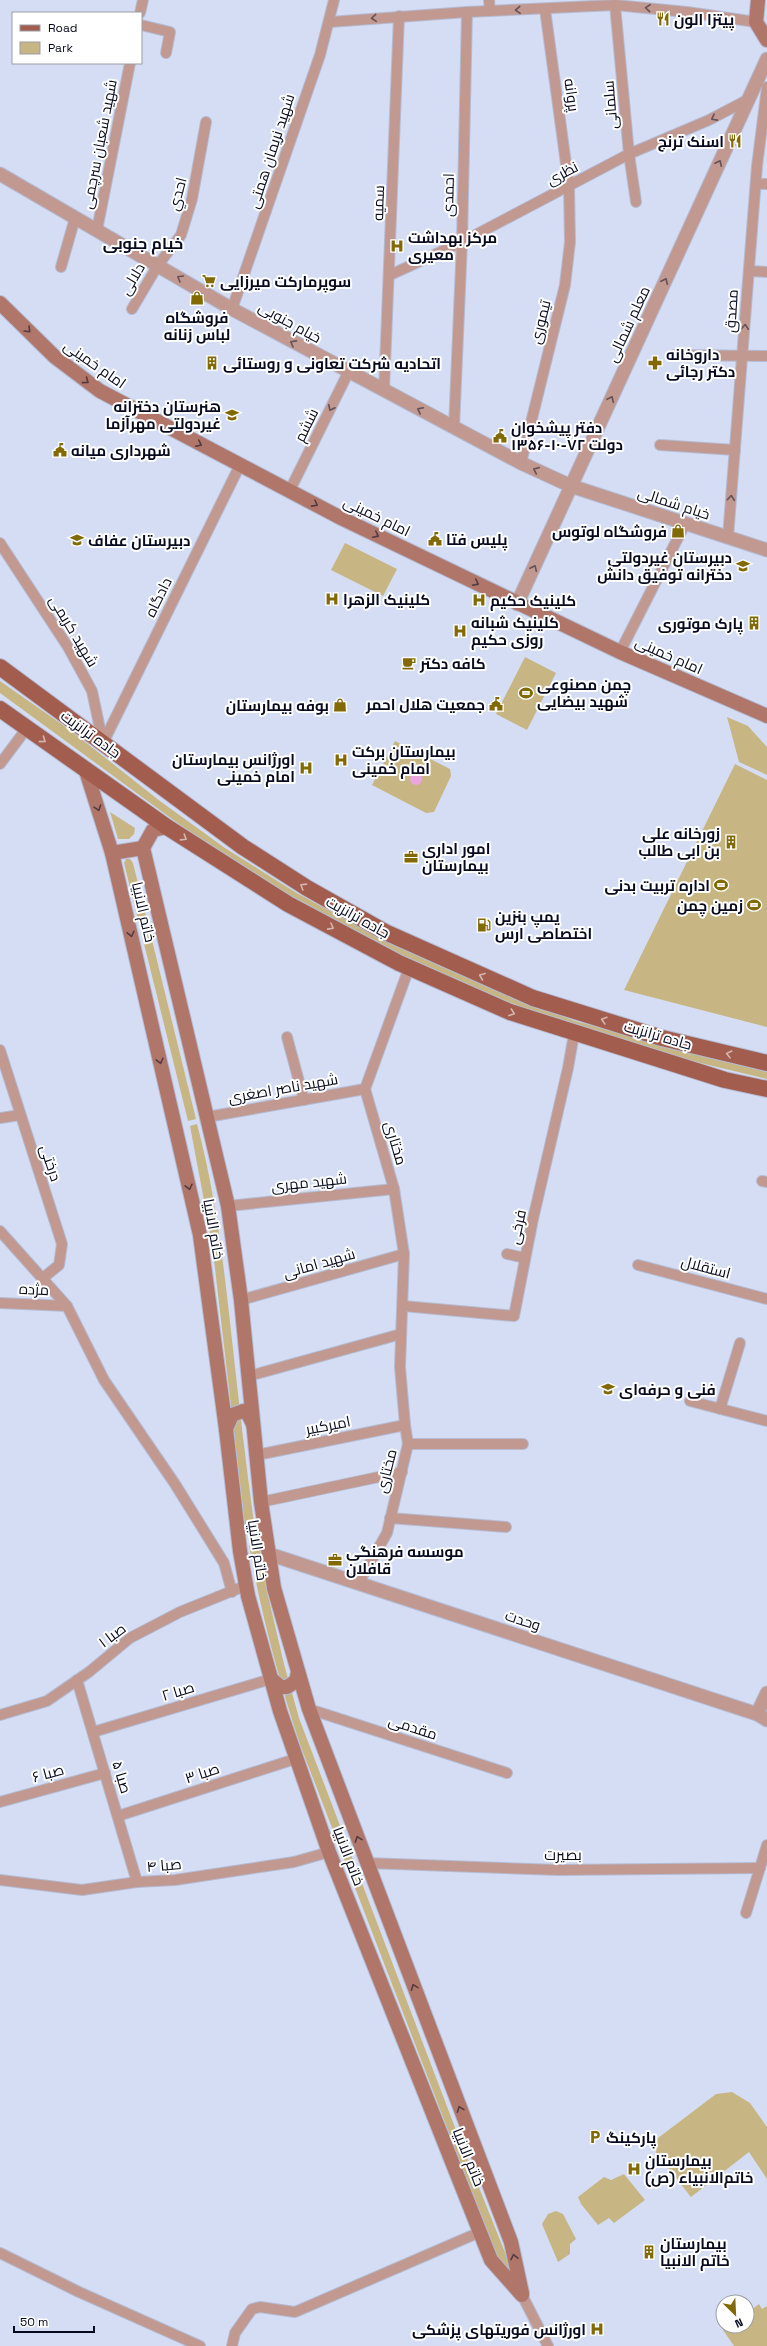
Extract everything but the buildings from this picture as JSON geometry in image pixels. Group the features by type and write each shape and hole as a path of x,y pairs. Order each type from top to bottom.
{"main road":[{"path":"746,0 767,40"},
{"path":"756,18 758,0"},
{"name":"امام خمینی","path":"0,303 55,357 100,391 290,490 340,518 620,652 767,716"},
{"name":"جاده ترانزیت","path":"0,667 243,847 306,888 409,944 534,998 662,1038 767,1063"},
{"name":"جاده ترانزیت","path":"0,709 167,827 288,904 409,968 510,1012 574,1034 725,1080 767,1089"},
{"path":"767,716 767,725"},
{"name":"خاتم الانبیا","path":"86,771 112,853 200,1235 226,1429 240,1551 271,1679 295,1759 329,1852 491,2260 522,2295"},
{"path":"112,853 143,848 153,830 167,827"},
{"name":"خاتم الانبیا","path":"143,848 228,1206 241,1300 261,1502 274,1588 309,1709 511,2242 522,2295"},
{"path":"226,1429 232,1415 243,1411 247,1412 254,1425"},
{"path":"271,1679 281,1687 287,1687 296,1682 298,1672"}],"street":[{"path":"140,12 143,0"},
{"name":"شهید نریمان همتی","path":"232,309 330,22 334,0"},
{"path":"489,0 490,11"},
{"path":"330,22 467,12 616,6 756,18"},
{"name":"سلمانی","path":"616,6 629,154 636,202"},
{"name":"پروانه","path":"545,9 570,186"},
{"name":"احمدی","path":"454,428 462,242 467,12"},
{"name":"سميه","path":"384,391 390,275 399,16"},
{"path":"142,25 170,32 166,54"},
{"name":"معلم شمالی","path":"517,604 767,59"},
{"name":"شهید شعبان سرچمی","path":"97,230 130,64"},
{"name":"مصدق","path":"728,537 756,184 767,87"},
{"name":"نظری","path":"390,275 462,242 629,154 709,120 749,99"},
{"name":"احدي","path":"158,265 181,235 192,199 206,122"},
{"name":"خیام جنوبی","path":"0,174 232,309 348,373 521,463 571,486"},
{"path":"756,184 767,184"},
{"name":"تیموری","path":"521,463 565,285 571,229 570,186"},
{"path":"61,267 75,218"},
{"name":"دلالی","path":"132,309 158,265"},
{"path":"749,271 767,272"},
{"path":"674,355 767,356"},
{"name":"ششم","path":"290,490 348,373"},
{"path":"660,445 735,450"},
{"name":"دادگاه","path":"103,743 240,465"},
{"name":"خیام شمالی","path":"571,486 767,550"},
{"path":"620,652 685,524"},
{"name":"شهید کریمی","path":"0,543 68,647 92,691 103,743"},
{"path":"0,764 27,728"},
{"path":"365,1089 409,968"},
{"name":"فرخی","path":"402,1306 514,1316 525,1258 574,1034"},
{"path":"287,1037 304,1100"},
{"name":"درختی","path":"0,1050 62,1244 59,1265 43,1278"},
{"name":"شهید ناصر اصغری","path":"207,1117 365,1089"},
{"name":"مختاری","path":"358,1584 386,1533 408,1444 400,1366 404,1254 394,1189 365,1089"},
{"path":"0,1118 20,1115"},
{"name":"شهید مهری","path":"228,1206 394,1189"},
{"path":"0,1231 67,1306 104,1380 175,1484 224,1563 232,1592"},
{"name":"شهید امانی","path":"241,1300 404,1254"},
{"path":"507,1254 525,1258"},
{"name":"استقلال","path":"638,1265 767,1299"},
{"name":"مژده","path":"0,1303 67,1306"},
{"path":"249,1376 402,1334"},
{"path":"720,1409 740,1343"},
{"path":"690,1401 767,1421"},
{"name":"امیرکبیر","path":"256,1455 405,1425"},
{"path":"408,1444 523,1444"},
{"path":"261,1502 402,1472"},
{"path":"390,1518 506,1527"},
{"name":"وحدت","path":"269,1554 762,1717"},
{"name":"صبا ۱","path":"0,1715 47,1701 77,1680 130,1638 180,1612 247,1585"},
{"name":"صبا ۲","path":"93,1732 271,1679"},
{"name":"صبا ۵","path":"77,1680 137,1882"},
{"path":"762,1717 767,1693"},
{"name":"مقدمی","path":"309,1709 507,1773"},
{"name":"صبا ۳","path":"118,1816 295,1759"},
{"name":"صبا ۶","path":"0,1802 105,1773"},
{"path":"746,1913 767,1844"},
{"name":"صبا ۴","path":"0,1880 82,1890 137,1882 175,1880 294,1862 329,1852"},
{"name":"بصيرت","path":"367,1863 560,1870 760,1868"},
{"path":"232,2346 235,2334 252,2309 260,2307 295,2312 480,2232"},
{"path":"0,2253 79,2292 200,2346"},
{"name":"خاتم الانبیا","path":"522,2295 548,2346"}],"green space":[{"path":"345,543 397,569 383,596 331,570"},
{"name":"چمن مصنوعی شهید بیضایی","path":"525,657 556,673 527,730 496,714"},
{"path":"0,681 70,730 160,801 225,848 295,892 341,917 483,985 575,1021 767,1072 767,1079 671,1056 570,1026 468,986 358,935 266,883 198,838 0,693"},
{"path":"727,717 748,726 767,747 767,775 739,762"},
{"path":"395,741 450,769 451,776 434,812 426,813 372,785"},
{"name":"اداره تربیت بدنی","path":"735,764 767,780 767,1027 624,990"},
{"path":"110,812 135,828 134,834 129,839 118,839"},
{"path":"126,859 130,859 133,863 196,1119 188,1121 124,863"},
{"path":"197,1124 209,1177 222,1258 255,1530 251,1534 246,1533 212,1243 190,1126"},
{"path":"255,1540 259,1544 266,1587 284,1664 299,1718 456,2130 510,2265 508,2271 501,2268 301,1747 278,1672 259,1596 249,1545"},
{"path":"732,2092 750,2103 767,2127 767,2179 749,2152 691,2197 656,2153 658,2138 716,2094"},
{"path":"624,2174 645,2200 614,2223 609,2218 598,2225 581,2204 578,2197 604,2177 611,2180"},
{"path":"556,2211 563,2214 576,2239 570,2244 570,2254 558,2262 542,2224 548,2214"},
{"path":"759,2304 762,2309 767,2306 767,2346 734,2346 726,2334 755,2334 755,2307"}],"shaded area":[{"path":"414,773 418,773 422,779 418,785 414,785 410,781 410,777"}],"place":[{"name":"پیتزا الون","path":"663,19"},
{"name":"اسنک ترنج","path":"735,141"},
{"name":"مرکز بهداشت معیری","path":"397,246"},
{"name":"سوپرمارکت میرزایی","path":"209,281"},
{"name":"فروشگاه لباس زنانه","path":"197,298"},
{"name":"اتحادیه شرکت تعاونی و روستائی","path":"212,363"},
{"name":"داروخانه دکتر رجائی","path":"655,363"},
{"name":"هنرستان دخترانه غیردولتی مهرآزما","path":"232,415"},
{"name":"دفتر پیشخوان دولت ۷۲-۱۰-۱۳۵۶","path":"500,436"},
{"name":"شهرداری میانه","path":"60,450"},
{"name":"فروشگاه لوتوس","path":"678,531"},
{"name":"پلیس فتا","path":"435,539"},
{"name":"دبیرستان عفاف","path":"77,540"},
{"name":"دبیرستان غیردولتی دخترانه توفیق دانش","path":"743,566"},
{"name":"کلینیک الزهرا","path":"332,599"},
{"name":"کلینیک حکیم","path":"479,600"},
{"name":"پارک موتوری","path":"754,623"},
{"name":"کلینیک شبانه روزی حکیم","path":"460,631"},
{"name":"کافه دکتر","path":"409,663"},
{"name":"چمن مصنوعی شهید بیضایی","path":"526,693"},
{"name":"جمعیت هلال احمر","path":"496,704"},
{"name":"بوفه بیمارستان","path":"340,705"},
{"name":"بیمارستان برکت امام خمینی","path":"341,760"},
{"name":"اورژانس بیمارستان امام خمینی","path":"306,768"},
{"name":"زورخانه علی بن ابی طالب","path":"731,842"},
{"name":"امور اداری بیمارستان","path":"411,857"},
{"name":"اداره تربیت بدنی","path":"721,885"},
{"name":"زمین چمن","path":"754,905"},
{"name":"پمپ بنزین اختصاصی ارس","path":"484,925"},
{"name":"فنی و حرفه‌ای","path":"608,1389"},
{"name":"موسسه فرهنگی قافلان","path":"335,1560"},
{"name":"پارکینگ","path":"595,2137"},
{"name":"بیمارستان خاتم‌الانبیاء (ص)","path":"634,2169"},
{"name":"بیمارستان خاتم الانبیا","path":"649,2252"},
{"name":"اورژانس فوریتهای پزشکی","path":"597,2329"}],"district":[{"name":"خیام جنوبی","path":"143,243"}]}
